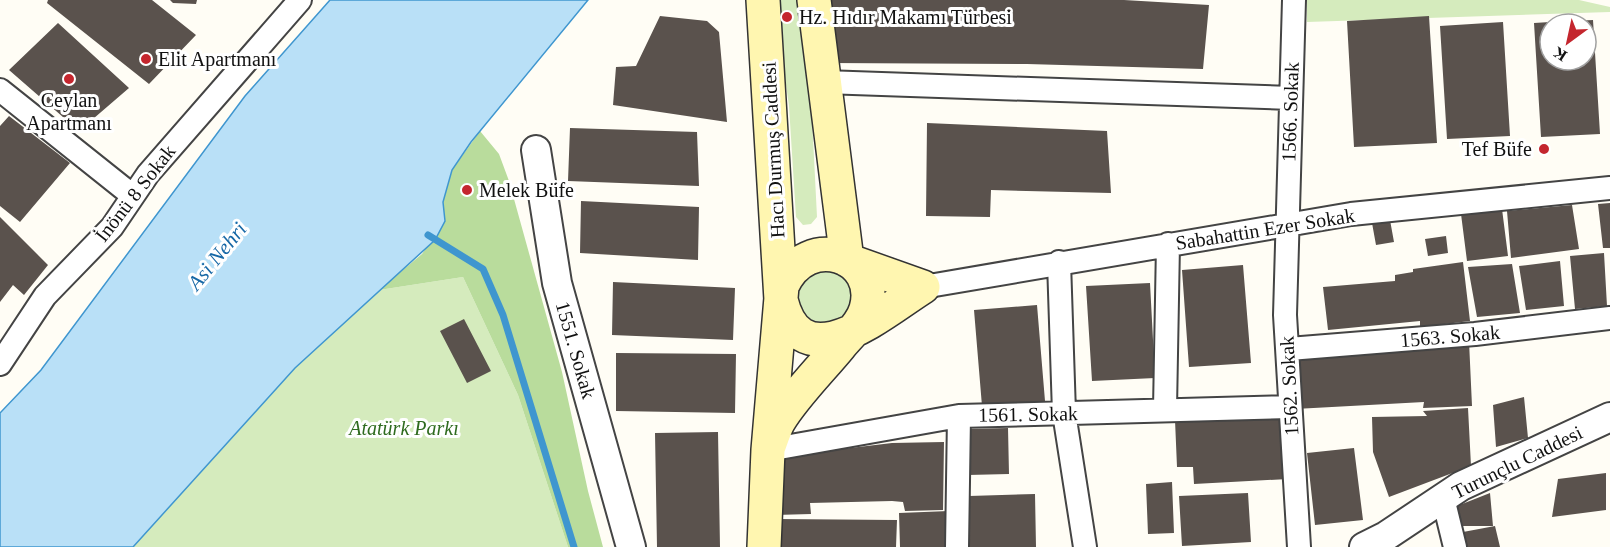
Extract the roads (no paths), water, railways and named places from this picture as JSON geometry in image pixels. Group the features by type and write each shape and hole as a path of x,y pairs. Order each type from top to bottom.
{"main road":[{"name":"Hacı Durmuş Caddesi","path":"763,0 781,300 784,314 792,326 803,335 816,340 831,340 852,332"},
{"name":"Hacı Durmuş Caddesi","path":"814,0 847,260"},
{"name":"Hacı Durmuş Caddesi","path":"764,547 769,448 782,286 788,273 797,263 810,256 824,254 847,260 859,271 868,294 864,317 779,420 769,448"},
{"name":"Sabahattin Ezer Sokak","path":"847,260 923,287"},
{"name":"Sabahattin Ezer Sokak","path":"852,332 923,287"}],"street":[{"name":"İnönü 8 Sokak","path":"0,364 45,296 112,227 148,174 300,0"},
{"name":"1566. Sokak","path":"1286,225 1294,0"},
{"path":"824,82 1291,98"},
{"path":"0,90 133,196"},
{"name":"1551. Sokak","path":"536,150 557,283 631,547"},
{"name":"Sabahattin Ezer Sokak","path":"923,287 1351,214 1610,188"},
{"name":"1562. Sokak","path":"1286,225 1285,315 1289,349 1289,406 1299,547"},
{"path":"1166,409 1168,244"},
{"path":"1059,262 1064,413 1085,547"},
{"name":"1563. Sokak","path":"1289,349 1475,334 1610,318"},
{"name":"1561. Sokak","path":"769,448 959,416 1289,406"},
{"path":"957,547 959,416"},
{"name":"Turunçlu Caddesi","path":"1364,547 1386,536 1461,486 1610,417"},
{"path":"1443,498 1455,547"}],"water":[{"name":"Asi Nehri","path":"330,0 588,0 471,142 452,170 443,202 445,221 435,240 295,368 133,547 0,547 0,413 41,370 245,96"}],"waterway":[{"path":"428,235 483,269 503,315 574,547"}],"place":[{"name":"Hz. Hıdır Makamı Türbesi","path":"787,17"},
{"name":"Elit Apartmanı","path":"146,59"},
{"name":"Ceylan Apartmanı","path":"69,79"},
{"name":"Tef Büfe","path":"1544,149"},
{"name":"Melek Büfe","path":"467,190"}],"park label":[{"name":"Atatürk Parkı","path":"404,428"}]}
